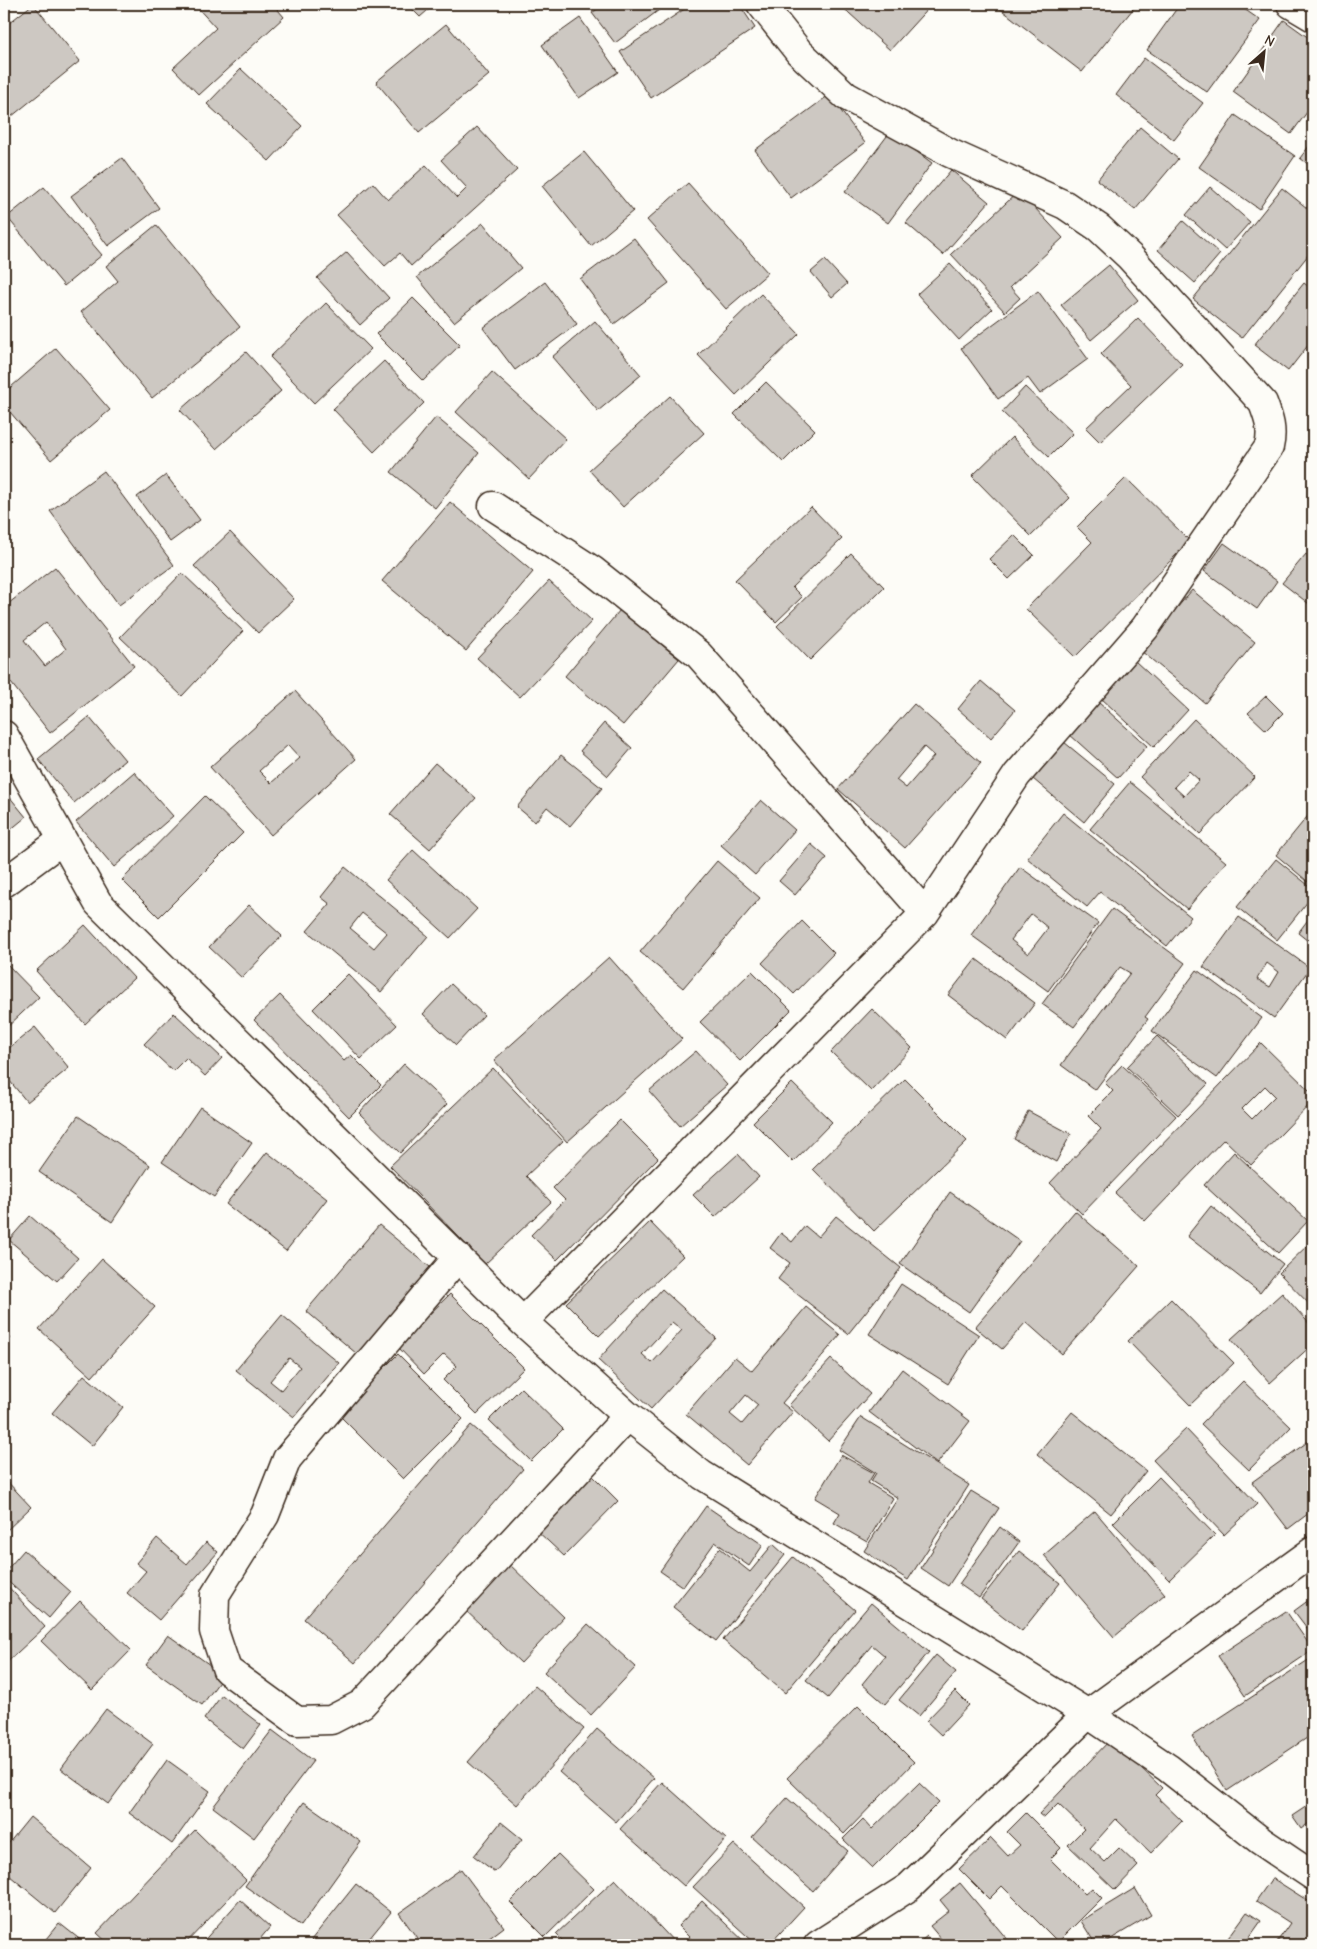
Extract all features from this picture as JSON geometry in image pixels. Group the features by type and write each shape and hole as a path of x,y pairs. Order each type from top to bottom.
{"street":[{"path":"523,1322 924,913 1017,775 1145,628 1268,447 1272,434 1271,422 1263,403 1130,257 1100,228 1066,205 950,153 846,96 799,52 761,4"},
{"path":"1291,4 1313,17"},
{"path":"493,506 592,570 699,655 924,913"},
{"path":"4,735 98,904 523,1322 628,1416 702,1475 1088,1714 1168,1768 1262,1841 1313,1876"},
{"path":"4,883 62,840"},
{"path":"458,1257 287,1458 265,1515 215,1595 214,1631 227,1670 297,1721 331,1720 362,1704 628,1416"},
{"path":"818,1945 909,1887 1088,1714 1313,1551"}],"building":[{"path":"33,4 80,61 6,121 4,118 4,27"},
{"path":"194,4 273,4 284,17 199,95 173,68 216,28"},
{"path":"407,4 435,4 420,17"},
{"path":"569,4 582,4 574,10"},
{"path":"604,4 667,4 615,43 592,13"},
{"path":"692,4 739,4 755,28 651,98 620,52"},
{"path":"839,4 932,4 890,50"},
{"path":"994,4 1137,4 1082,72"},
{"path":"1180,4 1237,4 1260,20 1207,92 1147,50"},
{"path":"580,18 618,72 579,98 542,45"},
{"path":"1284,20 1313,41 1313,104 1291,134 1233,92"},
{"path":"446,24 489,75 419,133 376,82"},
{"path":"1144,58 1203,103 1174,140 1116,95"},
{"path":"241,69 302,126 269,161 207,104"},
{"path":"829,95 865,143 791,198 755,150"},
{"path":"1235,115 1295,156 1259,209 1199,167"},
{"path":"477,127 517,170 411,266 400,253 385,266 337,215 373,183 388,200 426,165 457,198 467,188 441,160"},
{"path":"1140,127 1178,159 1135,210 1097,180"},
{"path":"890,132 932,163 888,223 845,192"},
{"path":"1313,141 1313,168 1300,158"},
{"path":"584,152 633,211 591,246 542,186"},
{"path":"122,158 159,208 108,246 71,196"},
{"path":"951,170 989,202 943,255 906,223"},
{"path":"688,183 768,273 726,309 647,220"},
{"path":"44,187 102,255 64,286 7,217"},
{"path":"1210,187 1250,222 1225,250 1186,215"},
{"path":"1282,188 1307,208 1313,200 1313,249 1242,338 1193,299"},
{"path":"1019,191 1063,238 1010,287 1020,298 1005,312 951,254"},
{"path":"1183,221 1220,254 1195,283 1158,250"},
{"path":"483,223 521,268 454,322 417,277"},
{"path":"156,225 240,327 152,398 81,312 118,281 106,266"},
{"path":"634,238 669,283 614,324 580,279"},
{"path":"347,252 389,298 360,325 317,278"},
{"path":"825,260 847,284 832,297 811,272"},
{"path":"950,264 992,309 959,340 917,294"},
{"path":"1109,265 1138,300 1091,340 1061,305"},
{"path":"545,282 577,324 515,370 483,328"},
{"path":"1304,283 1313,290 1313,339 1288,371 1254,345"},
{"path":"1038,291 1088,359 1040,394 1028,378 998,399 961,348"},
{"path":"761,294 799,334 736,395 698,355"},
{"path":"413,298 460,345 423,381 376,334"},
{"path":"326,303 371,349 314,403 270,357"},
{"path":"1138,318 1182,364 1100,442 1086,428 1131,385 1101,354"},
{"path":"595,321 641,375 598,411 552,357"},
{"path":"56,348 110,410 51,460 4,405 4,393"},
{"path":"246,352 281,391 216,449 180,410"},
{"path":"384,361 424,403 374,452 333,409"},
{"path":"492,372 566,439 529,479 456,412"},
{"path":"766,382 815,430 783,462 734,414"},
{"path":"1025,387 1073,433 1049,457 1002,412"},
{"path":"670,396 704,433 623,507 589,470"},
{"path":"436,417 479,453 435,508 391,472"},
{"path":"1012,437 1070,498 1031,536 972,476"},
{"path":"104,471 174,565 119,605 50,511"},
{"path":"166,475 200,520 170,542 137,497"},
{"path":"1126,478 1190,541 1075,657 1026,609 1092,542 1077,527"},
{"path":"450,502 533,572 466,651 382,581"},
{"path":"811,507 842,539 792,587 802,597 776,622 735,580"},
{"path":"230,532 294,599 258,633 194,566"},
{"path":"1014,535 1034,555 1009,579 989,559"},
{"path":"1224,543 1277,581 1257,609 1204,571"},
{"path":"851,553 884,587 810,660 777,626"},
{"path":"1306,554 1313,559 1313,607 1282,583"},
{"path":"55,567 134,666 50,733 4,674 4,607","holes":["46,622 66,649 45,666 24,640"]},
{"path":"182,573 243,631 182,696 120,637"},
{"path":"549,581 592,621 520,697 477,658"},
{"path":"1192,590 1255,642 1205,703 1141,651"},
{"path":"620,610 679,659 623,725 565,676"},
{"path":"1135,661 1188,710 1154,747 1101,698"},
{"path":"981,681 1015,710 991,738 958,709"},
{"path":"295,691 356,759 271,835 210,767","holes":["288,745 300,758 271,783 259,771"]},
{"path":"1266,696 1283,713 1266,730 1248,713"},
{"path":"1098,702 1147,746 1118,778 1069,734"},
{"path":"914,704 981,763 905,848 838,789","holes":["924,747 934,756 906,788 896,780"]},
{"path":"89,717 125,760 74,803 38,759"},
{"path":"1194,719 1255,777 1200,834 1140,777","holes":["1189,771 1199,780 1184,796 1174,787"]},
{"path":"604,723 632,748 608,776 580,751"},
{"path":"1064,742 1115,784 1084,822 1033,779"},
{"path":"561,755 602,788 570,826 547,807 535,822 517,807"},
{"path":"435,763 476,798 430,849 390,814"},
{"path":"134,772 173,816 114,867 76,822"},
{"path":"1130,782 1226,862 1187,909 1090,829"},
{"path":"4,790 26,817 4,835"},
{"path":"205,796 243,833 159,917 122,880"},
{"path":"761,800 795,830 755,875 721,845"},
{"path":"1311,812 1313,813 1313,886 1276,855"},
{"path":"1063,813 1191,917 1167,946 1100,892 1087,907 1027,858"},
{"path":"811,844 827,858 795,895 779,881"},
{"path":"413,850 477,909 450,938 386,880"},
{"path":"1276,859 1313,889 1313,895 1277,940 1237,907"},
{"path":"717,861 760,898 683,988 640,952"},
{"path":"345,867 428,936 381,992 307,931 330,904 321,897","holes":["362,913 387,933 374,948 350,928"]},
{"path":"1020,867 1098,923 1048,991 971,935","holes":["1031,914 1048,928 1028,954 1011,940"]},
{"path":"249,905 282,936 242,978 209,947"},
{"path":"1112,909 1185,963 1145,1017 1148,1019 1095,1090 1061,1065 1130,973 1120,967 1074,1027 1042,1004"},
{"path":"1313,913 1313,945 1298,933"},
{"path":"1239,917 1310,968 1274,1018 1203,967","holes":["1267,963 1279,972 1270,987 1257,979"]},
{"path":"802,921 834,953 794,994 762,963"},
{"path":"85,925 134,978 85,1024 36,971"},
{"path":"609,957 682,1039 567,1142 494,1060"},
{"path":"976,959 1035,1003 1007,1040 948,995"},
{"path":"4,961 39,997 4,1030"},
{"path":"1197,970 1262,1018 1217,1078 1152,1031"},
{"path":"752,971 791,1010 740,1061 700,1022"},
{"path":"348,974 397,1025 361,1059 313,1009"},
{"path":"451,984 484,1015 456,1045 423,1014"},
{"path":"280,995 344,1061 351,1055 381,1085 349,1117 254,1020"},
{"path":"872,1009 912,1048 871,1091 831,1052"},
{"path":"174,1013 222,1058 205,1076 186,1058 173,1071 144,1044"},
{"path":"35,1027 69,1068 27,1102 4,1074 4,1052"},
{"path":"1157,1036 1208,1084 1178,1115 1127,1067"},
{"path":"1261,1043 1313,1094 1313,1101 1251,1165 1224,1139 1145,1221 1115,1193","holes":["1265,1086 1275,1096 1252,1119 1242,1109"]},
{"path":"696,1051 727,1085 680,1126 649,1091"},
{"path":"404,1064 447,1104 400,1153 359,1113"},
{"path":"1122,1065 1176,1116 1082,1214 1050,1183 1101,1129 1088,1116 1113,1091 1105,1083"},
{"path":"493,1068 563,1141 526,1176 551,1202 485,1264 390,1166"},
{"path":"905,1079 967,1141 874,1231 813,1169"},
{"path":"792,1083 832,1122 793,1162 753,1122"},
{"path":"200,1107 252,1143 214,1197 162,1162"},
{"path":"1028,1111 1071,1134 1056,1162 1014,1139"},
{"path":"78,1116 150,1165 112,1222 39,1172"},
{"path":"620,1120 658,1158 557,1260 531,1235 565,1200 553,1188"},
{"path":"267,1152 327,1199 286,1251 226,1204"},
{"path":"1234,1152 1308,1221 1278,1253 1204,1185"},
{"path":"738,1154 759,1177 715,1217 693,1195"},
{"path":"950,1192 1020,1241 969,1312 900,1264"},
{"path":"1211,1206 1283,1264 1260,1293 1187,1236"},
{"path":"1075,1211 1139,1266 1062,1354 1026,1322 1002,1349 975,1327"},
{"path":"30,1216 78,1258 57,1281 9,1240"},
{"path":"836,1216 901,1268 848,1334 778,1279 790,1263 770,1248 781,1233 792,1242 805,1226 818,1237"},
{"path":"650,1222 683,1256 599,1336 566,1303"},
{"path":"379,1225 430,1267 357,1354 306,1311"},
{"path":"1313,1240 1313,1308 1279,1273"},
{"path":"102,1259 155,1307 92,1377 39,1329"},
{"path":"901,1284 979,1335 948,1384 869,1334"},
{"path":"662,1289 716,1338 651,1409 598,1360","holes":["672,1322 682,1330 652,1363 642,1354"]},
{"path":"1282,1293 1313,1328 1313,1344 1270,1383 1231,1339"},
{"path":"450,1294 524,1368 477,1414 443,1380 457,1366 444,1354 424,1374 397,1346"},
{"path":"1171,1299 1234,1363 1190,1405 1128,1341"},
{"path":"806,1307 840,1335 782,1403 793,1412 747,1465 686,1414 735,1357 752,1371","holes":["746,1395 758,1405 742,1424 730,1414"]},
{"path":"282,1315 339,1363 294,1417 236,1370","holes":["289,1358 300,1367 281,1390 270,1381"]},
{"path":"4,1331 11,1338 4,1345"},
{"path":"398,1354 463,1419 403,1479 338,1414"},
{"path":"831,1359 870,1394 828,1441 789,1405"},
{"path":"902,1369 970,1421 937,1464 869,1412"},
{"path":"84,1375 123,1407 92,1446 52,1413"},
{"path":"1243,1381 1291,1427 1249,1470 1201,1424"},
{"path":"521,1388 563,1429 531,1461 489,1420"},
{"path":"1072,1412 1146,1471 1111,1514 1037,1454"},
{"path":"861,1417 969,1485 908,1580 864,1551 898,1498 871,1481 876,1473 839,1450"},
{"path":"471,1425 523,1469 355,1663 304,1619"},
{"path":"1186,1429 1257,1504 1224,1535 1153,1460"},
{"path":"1313,1438 1313,1510 1288,1529 1252,1482"},
{"path":"841,1455 874,1473 868,1483 893,1498 867,1542 834,1523 840,1513 815,1498"},
{"path":"589,1472 618,1501 564,1556 534,1528"},
{"path":"1159,1477 1215,1535 1169,1580 1113,1523"},
{"path":"4,1478 31,1507 4,1533"},
{"path":"971,1491 999,1508 948,1586 921,1568"},
{"path":"706,1506 763,1545 749,1566 715,1542 683,1587 660,1571"},
{"path":"1095,1511 1165,1594 1114,1637 1044,1555"},
{"path":"1000,1527 1019,1542 979,1598 959,1584"},
{"path":"157,1538 187,1564 206,1542 218,1552 159,1620 127,1593 146,1571 136,1563"},
{"path":"773,1544 785,1555 716,1641 673,1607 720,1548 750,1572"},
{"path":"24,1550 71,1592 49,1618 4,1578 4,1573"},
{"path":"1019,1551 1060,1583 1022,1631 981,1599"},
{"path":"793,1557 855,1610 785,1693 723,1640"},
{"path":"507,1562 564,1617 521,1663 462,1607"},
{"path":"4,1582 45,1627 4,1665"},
{"path":"1313,1597 1313,1636 1294,1611"},
{"path":"80,1601 131,1650 92,1690 41,1641"},
{"path":"871,1603 929,1652 885,1704 862,1684 885,1656 872,1645 828,1698 806,1680"},
{"path":"1286,1611 1313,1650 1245,1696 1218,1656"},
{"path":"588,1624 636,1667 591,1715 544,1672"},
{"path":"168,1635 224,1675 202,1705 146,1665"},
{"path":"936,1655 956,1672 919,1716 899,1700"},
{"path":"1313,1657 1313,1734 1227,1791 1192,1736"},
{"path":"535,1686 584,1729 517,1805 468,1762"},
{"path":"955,1691 969,1705 941,1735 926,1721"},
{"path":"222,1695 261,1725 243,1749 204,1719"},
{"path":"858,1706 914,1762 844,1834 787,1778"},
{"path":"106,1709 153,1744 108,1804 61,1769"},
{"path":"597,1729 654,1778 616,1822 559,1772"},
{"path":"272,1730 313,1761 254,1838 213,1807"},
{"path":"1111,1739 1162,1788 1155,1795 1182,1821 1151,1853 1116,1819 1090,1848 1105,1862 1119,1848 1138,1866 1115,1890 1068,1845 1084,1829 1058,1804 1044,1818 1039,1814"},
{"path":"167,1760 210,1791 172,1844 129,1813"},
{"path":"662,1782 726,1839 684,1886 620,1829"},
{"path":"919,1783 939,1802 873,1868 843,1839 863,1819 872,1829"},
{"path":"787,1798 848,1851 813,1891 752,1837"},
{"path":"304,1802 361,1842 301,1926 245,1886"},
{"path":"1313,1802 1313,1820 1301,1829 1292,1816"},
{"path":"1026,1813 1061,1848 1050,1859 1085,1894 1092,1888 1102,1898 1058,1942 1002,1886 989,1899 959,1869 991,1838 1008,1856 1020,1845 1007,1832"},
{"path":"30,1817 91,1868 55,1913 4,1871 4,1849"},
{"path":"501,1822 522,1839 495,1872 474,1856"},
{"path":"195,1830 246,1880 184,1945 110,1945 97,1933"},
{"path":"734,1844 804,1907 769,1945 757,1945 693,1887"},
{"path":"558,1854 594,1889 545,1937 510,1902"},
{"path":"461,1869 504,1927 480,1945 422,1945 399,1913"},
{"path":"1272,1878 1313,1904 1313,1912 1309,1919 1313,1922 1313,1941 1311,1945 1275,1945 1290,1923 1256,1901"},
{"path":"615,1879 677,1945 567,1945 556,1934"},
{"path":"960,1883 1012,1945 946,1945 930,1926 949,1911 940,1900"},
{"path":"356,1884 391,1912 364,1945 317,1945 311,1940"},
{"path":"1135,1888 1151,1915 1101,1945 1096,1945 1081,1921"},
{"path":"240,1900 270,1927 255,1945 200,1945"},
{"path":"702,1901 748,1945 697,1945 678,1926"},
{"path":"1247,1912 1261,1921 1244,1945 1223,1945"},
{"path":"59,1923 87,1945 41,1945"},
{"path":"927,1936 936,1945 916,1945"}]}
